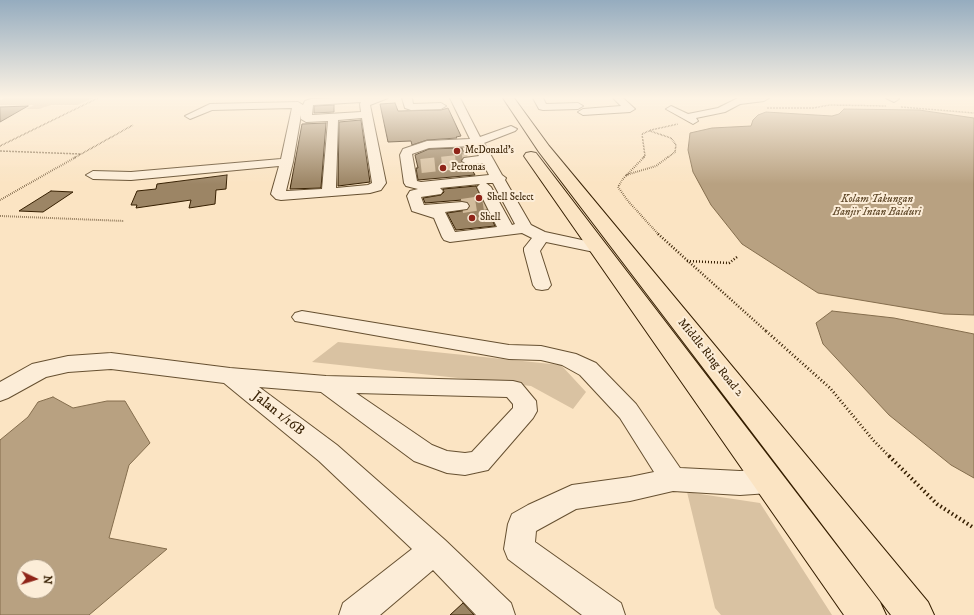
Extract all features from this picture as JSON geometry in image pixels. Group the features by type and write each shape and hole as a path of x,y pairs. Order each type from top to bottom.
{"highway":[{"name":"Middle Ring Road 2","path":"511,127 867,615"},
{"name":"Middle Ring Road 2","path":"528,127 544,149 916,615"}],"street":[{"path":"294,127 287,162 278,194 281,196 370,189 376,187 379,183 369,127"},
{"path":"329,192 332,127"},
{"path":"469,127 525,228 532,233 542,236 599,248"},
{"path":"500,182 414,185 411,183 406,155 414,149 427,145 477,142 501,127"},
{"path":"468,161 488,159"},
{"path":"93,175 131,176 287,162"},
{"path":"408,167 421,166"},
{"path":"500,182 484,186 418,193 414,196 417,208 440,215 450,237 525,228"},
{"path":"484,186 490,202 507,230"},
{"path":"422,210 462,206"},
{"path":"542,236 532,248 542,285"},
{"path":"302,318 509,352 541,353 568,359 588,369 628,411 673,479"},
{"path":"0,392 40,370 68,364 111,361 230,376 326,384 513,388 524,401 525,411 479,462 465,464 447,462 423,453 326,384"},
{"name":"Jalan 1/16B","path":"230,376 328,453 434,550 499,615"},
{"path":"609,615 519,548 522,524 572,497 630,489 673,479 740,483 769,481"},
{"path":"355,615 434,550"}],"path":[{"path":"0,146 39,127"},
{"path":"0,200 130,127"},
{"path":"660,127 642,134 645,156 626,175 618,187 628,201 687,261 830,388 874,441 937,504 974,528"},
{"path":"626,175 634,174 656,166 675,152 676,145 671,138 649,131"},
{"path":"0,151 82,154"},
{"path":"0,216 124,221"},
{"path":"687,261 729,263 737,257"}],"shaded area":[{"path":"338,342 561,365 586,392 573,409 531,386 312,362"},
{"path":"687,492 760,503 832,615 721,615 715,608"}],"water":[{"name":"Kolam Takungan Banjir Intan Baiduri","path":"974,127 974,315 944,314 818,293 742,244 711,205 693,172 688,150 690,133 712,128"},
{"path":"832,311 894,318 974,334 974,478 951,465 889,415 823,344 816,323"},
{"path":"53,397 73,408 107,401 125,401 150,443 129,465 109,538 167,549 89,615 0,615 0,440 28,417 38,402"}],"building":[{"path":"302,127 326,127 321,188 290,189"},
{"path":"339,127 362,127 370,182 338,186"},
{"path":"385,127 457,127 461,136 456,137 457,138 427,140 412,145 411,141 388,142"},
{"name":"Petronas","path":"462,148 465,156 461,161 467,166 470,166 475,175 418,180 416,168 418,168 415,155 429,149"},
{"path":"227,175 226,189 216,190 215,204 189,208 191,200 136,208 137,205 131,205 137,191 156,189 157,184"},
{"name":"Shell","path":"476,186 495,226 456,230 447,213 467,210 470,207 468,202 462,200 425,203 423,198 441,195 444,192 443,189"},
{"path":"51,191 73,192 43,212 19,211"},
{"path":"463,603 474,615 450,615"}],"tunnel":[{"path":"421,166 468,161"},
{"path":"462,206 488,202"}],"place":[{"name":"McDonald's","path":"457,151"},
{"name":"Petronas","path":"443,168"},
{"name":"Shell Select","path":"479,198"},
{"name":"Shell","path":"472,218"}]}
